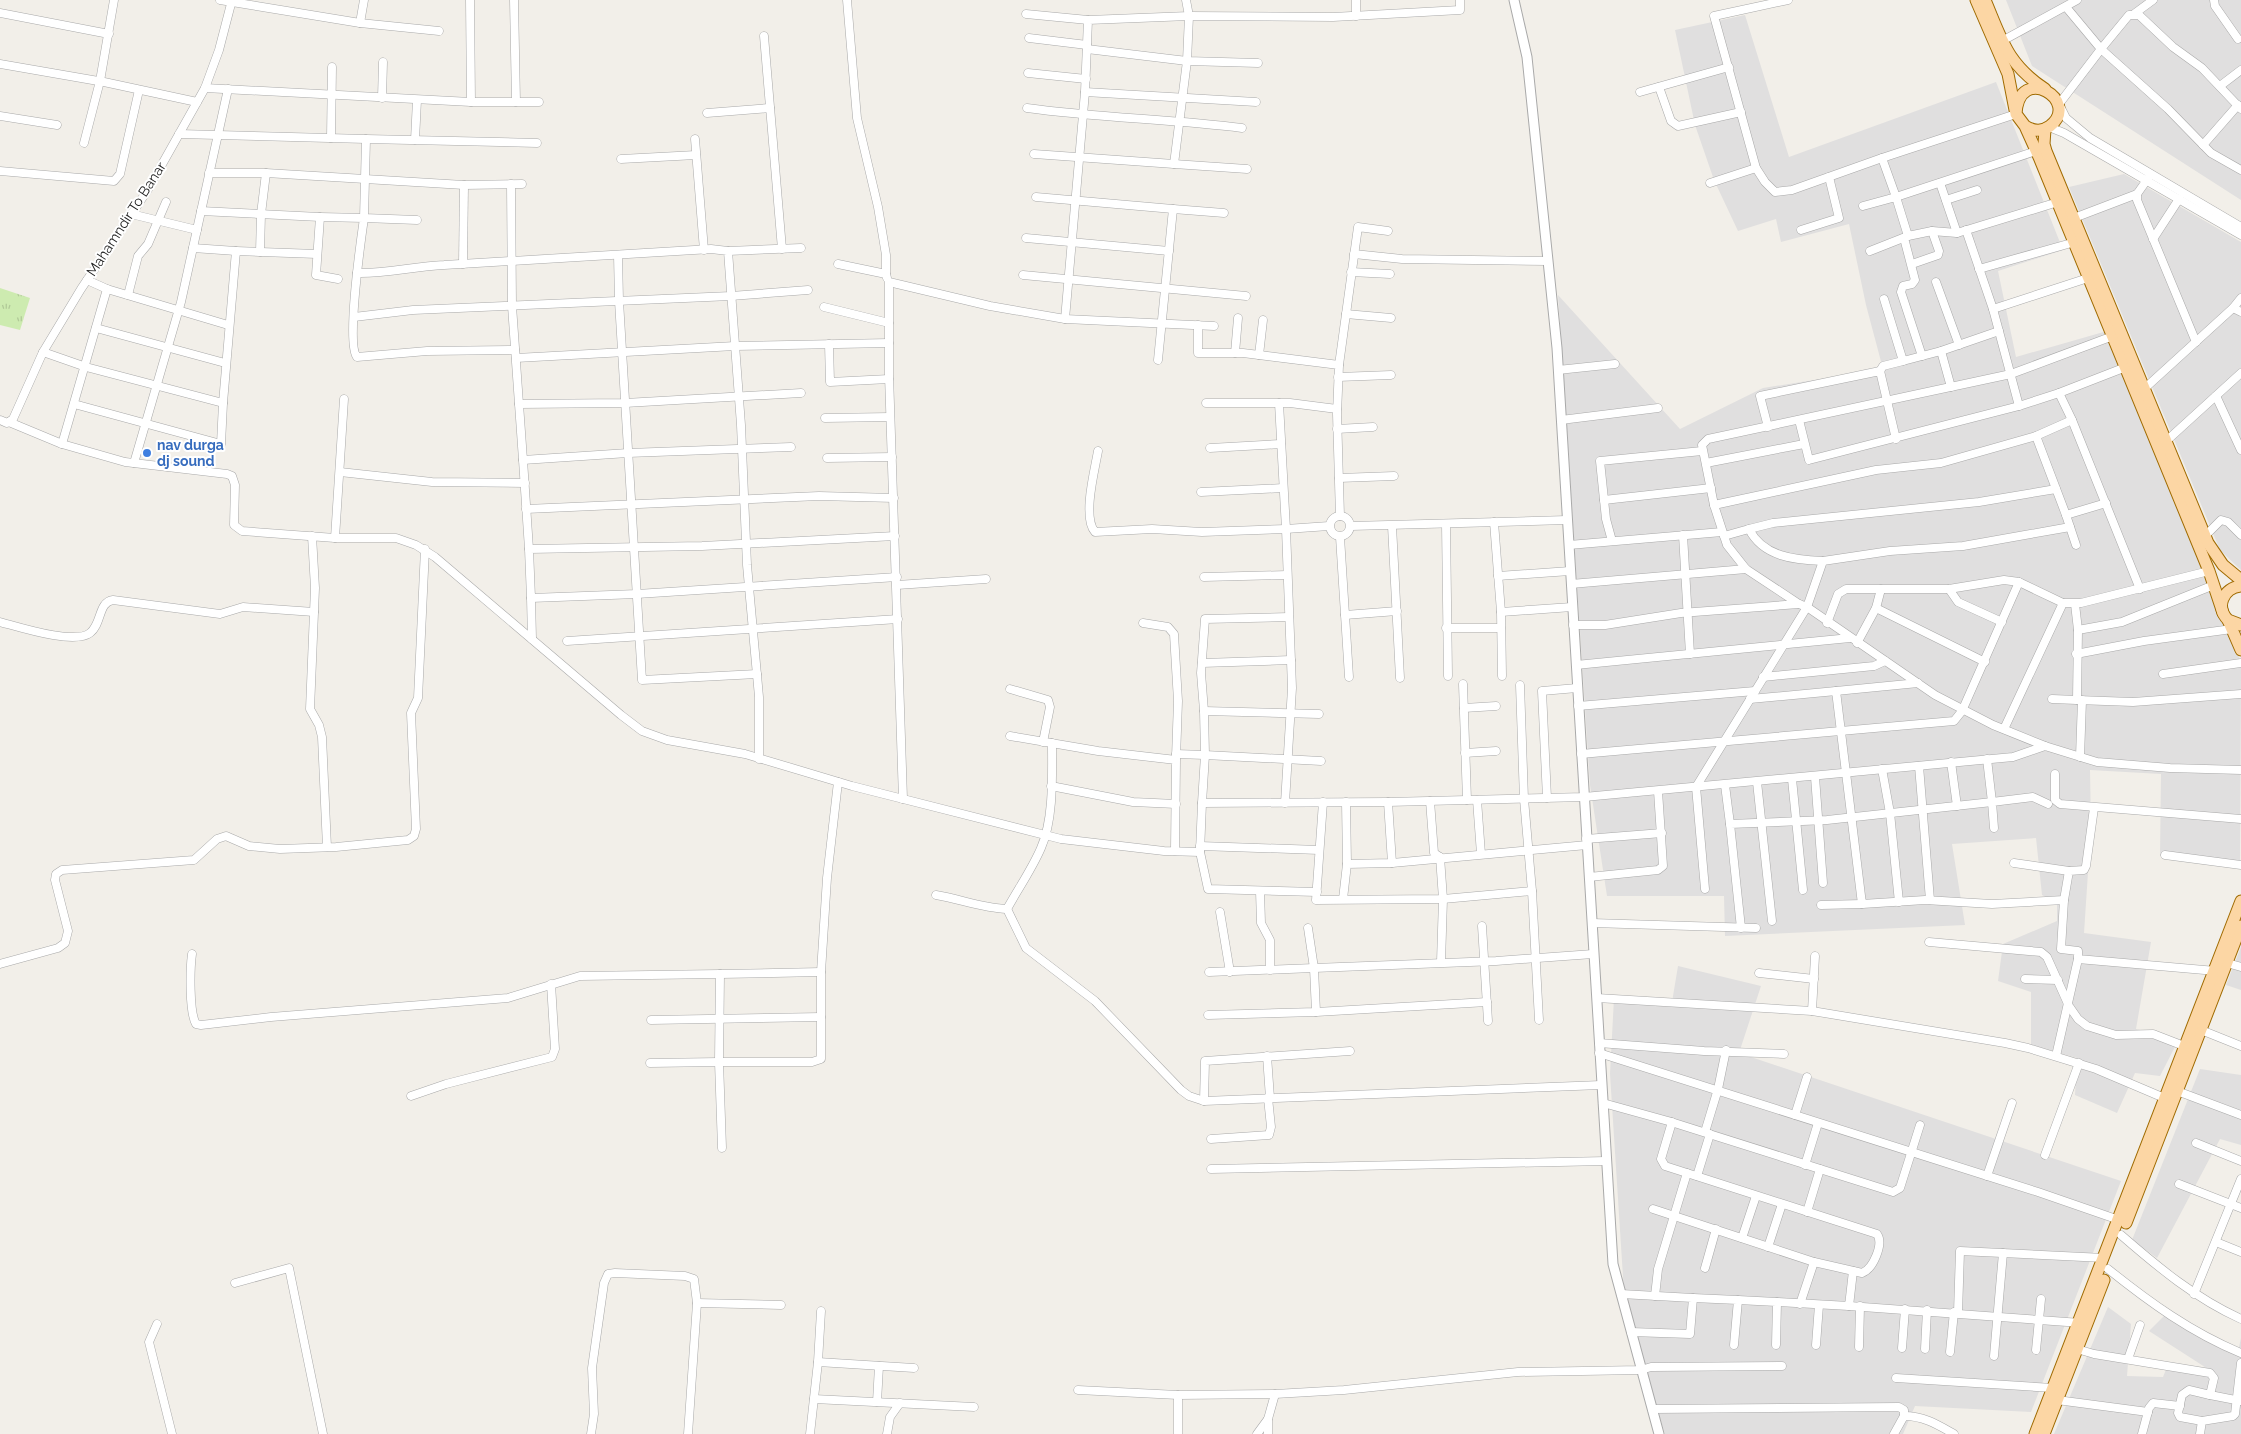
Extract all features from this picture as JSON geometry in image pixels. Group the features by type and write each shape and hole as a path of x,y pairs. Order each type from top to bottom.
{"main road":[{"path":"1976,0 2008,74 2016,114 2036,151 2074,242 2093,276 2144,389 2162,444 2214,585 2231,622 2241,650"},
{"path":"1985,0 2012,62 2023,73 2048,91 2058,102 2058,113 2047,128 2044,144 2074,218 2114,336 2126,367 2214,555 2241,580"},
{"path":"2016,114 2019,100 2023,94 2036,88 2048,91"},
{"path":"2024,126 2031,130 2047,128"},
{"path":"2231,622 2222,607 2224,595 2233,587 2241,586"},
{"path":"2035,1434 2053,1388 2083,1323 2106,1264 2118,1220 2200,1030 2222,968 2241,901"},
{"path":"2106,1264 2121,1235 2172,1097 2184,1046 2241,926"},
{"path":"2044,1434 2077,1349 2083,1323"}],"street":[{"path":"84,142 100,82 114,0"},
{"path":"220,0 360,23 439,31"},
{"path":"360,23 364,0"},
{"path":"470,0 471,102"},
{"path":"514,0 516,102"},
{"path":"847,0 857,118 878,207 886,255 886,274 889,282 890,417 903,799"},
{"path":"1174,164 1187,61 1189,16 1186,0"},
{"path":"1356,0 1356,16"},
{"path":"1026,14 1088,20 1189,16 1356,16 1460,10 1460,0"},
{"path":"1514,0 1526,57 1558,370 1613,1264 1659,1434"},
{"path":"1788,0 1714,16 1756,168 1765,182 1775,192 1792,190 2016,114"},
{"path":"2002,41 2077,0"},
{"path":"2153,0 2134,14 2129,15 2058,102 2066,118 2090,138 2179,199 2241,235"},
{"path":"2214,0 2215,6 2240,40"},
{"name":"Mahamndir To Banar","path":"9,422 43,352 87,280 131,214 205,88 219,50 232,1"},
{"path":"2066,7 2101,49 2168,109 2203,145 2225,162 2241,170"},
{"path":"0,13 109,34"},
{"path":"2134,14 2202,68 2239,107 2203,145"},
{"path":"1065,319 1070,243 1086,79 1088,20"},
{"path":"764,36 782,249"},
{"path":"1029,38 1187,61 1258,63"},
{"path":"382,62 382,98"},
{"path":"0,64 197,102"},
{"path":"331,138 332,67"},
{"path":"1640,92 1729,67"},
{"path":"2220,86 2241,70"},
{"path":"1028,73 1086,79"},
{"path":"1659,87 1671,122 1678,126 1741,112"},
{"path":"205,88 417,100 539,102"},
{"path":"0,171 114,182 120,174 139,90"},
{"path":"134,463 178,311 228,90"},
{"path":"1085,92 1183,96 1256,102"},
{"path":"415,140 417,100"},
{"path":"707,113 770,108"},
{"path":"1027,108 1082,116 1180,120 1242,128"},
{"path":"0,116 57,125"},
{"path":"2047,128 2064,133 2241,227"},
{"path":"179,134 537,143"},
{"path":"366,139 364,218 357,273 353,349 354,354 362,358 427,351 516,354 623,352 735,346 889,343"},
{"path":"695,139 704,250"},
{"path":"1863,206 2036,151"},
{"path":"1034,154 1247,170"},
{"path":"621,159 696,155"},
{"path":"1882,158 1896,197 1915,276 1914,282 1903,286 1901,292 1922,356"},
{"path":"1710,184 1756,168"},
{"path":"209,173 266,173 464,185 522,184"},
{"path":"260,252 261,214 266,173"},
{"path":"1801,230 1839,218 1829,177"},
{"path":"2148,178 2137,194 2137,200 2196,342"},
{"path":"1940,183 1957,232"},
{"path":"511,184 512,306 529,549 532,639"},
{"path":"463,264 464,185"},
{"path":"1946,200 1977,190"},
{"path":"2074,218 2137,194"},
{"path":"1036,197 1224,213"},
{"path":"2153,239 2179,199"},
{"path":"128,295 138,256 148,244 166,202"},
{"path":"1870,251 1906,237 1932,230 1951,234 2058,202"},
{"path":"1158,360 1174,209"},
{"path":"201,211 417,220"},
{"path":"131,214 197,230"},
{"path":"320,217 316,275 338,279"},
{"path":"1340,516 1337,429 1338,377 1358,227 1388,231"},
{"path":"1912,264 1938,255 1939,251 1932,230"},
{"path":"1966,230 1993,309 2019,406"},
{"path":"1026,238 1169,251"},
{"path":"1980,269 2074,242"},
{"path":"193,248 317,254"},
{"path":"357,273 370,274 419,266 704,250 801,248"},
{"path":"74,404 221,444 228,325 236,251"},
{"path":"728,251 739,398 746,544 757,674 759,759"},
{"path":"1354,254 1402,259 1548,261"},
{"path":"618,255 618,301 623,352 642,680 757,674"},
{"path":"838,264 886,274"},
{"path":"1352,272 1390,274"},
{"path":"1023,275 1246,296"},
{"path":"1993,309 2093,276"},
{"path":"87,280 107,289 228,325"},
{"path":"889,282 990,306 1065,319 1214,326"},
{"path":"1936,282 1959,345"},
{"path":"62,444 86,367 107,289"},
{"path":"354,317 413,310 732,296 808,290"},
{"path":"1884,298 1903,361"},
{"path":"2144,389 2233,308 2241,298"},
{"path":"824,307 889,322"},
{"path":"2233,308 2241,312"},
{"path":"1346,314 1391,318"},
{"path":"1235,353 1238,318"},
{"path":"1259,355 1263,320"},
{"path":"1198,325 1198,353 1259,355 1339,365"},
{"path":"96,328 167,349 226,363"},
{"path":"1896,439 1880,371 1883,366 1941,351 1999,331"},
{"path":"2114,336 2011,374 1705,440 1702,451 1714,505 1727,545 1746,569 1884,661 1962,710 2045,746 2097,762 2170,768 2241,770"},
{"path":"829,344 830,382 889,379"},
{"path":"1941,351 1951,387"},
{"path":"43,352 86,367 222,403"},
{"path":"1558,370 1615,364"},
{"path":"1798,420 1809,460 2019,406 2126,367"},
{"path":"1768,427 1760,396 1880,371"},
{"path":"2162,444 2241,373"},
{"path":"1338,377 1391,374"},
{"path":"519,404 625,403 801,393"},
{"path":"2059,393 2072,420 2140,589"},
{"path":"2216,396 2241,450"},
{"path":"335,538 344,399"},
{"path":"1206,403 1280,403 1337,409"},
{"path":"1280,403 1291,660 1291,713 1286,803"},
{"path":"1561,420 1658,408"},
{"path":"825,418 890,417"},
{"path":"0,420 62,444 134,463 227,474 234,480 234,525 238,530 335,538 396,538 426,549 621,715 642,731 667,740 759,759 838,782 1061,839 1175,851 1200,849 1319,850"},
{"path":"1714,505 1876,470 1941,462 2036,436 2072,420"},
{"path":"1337,429 1374,427"},
{"path":"2036,436 2076,545"},
{"path":"1210,448 1281,444"},
{"path":"1706,463 1804,444"},
{"path":"523,460 628,453 791,447"},
{"path":"1098,451 1090,502 1090,522 1095,532 1152,529 1202,532 1286,530 1330,526"},
{"path":"1612,541 1604,500 1600,461 1702,451"},
{"path":"827,458 892,456"},
{"path":"340,472 432,482 524,483"},
{"path":"1339,478 1394,476"},
{"path":"1201,492 1283,488"},
{"path":"1604,500 1710,488"},
{"path":"1568,545 1723,534 1773,524 1979,502 2056,489"},
{"path":"526,509 744,498 819,496 894,498"},
{"path":"2066,515 2106,503"},
{"path":"1340,516 1348,520 1350,526 1349,532 1340,537 1334,535 1330,526 1331,520 1340,516"},
{"path":"1350,526 1567,520"},
{"path":"2205,536 2219,522 2224,520 2241,535"},
{"path":"1494,522 1501,612 1502,676"},
{"path":"1446,524 1448,676"},
{"path":"1392,526 1400,678"},
{"path":"1749,529 1755,540 1767,550 1800,560 1824,561 1890,551 1963,546 2070,527"},
{"path":"312,536 314,612 310,708 319,725 322,737 327,848"},
{"path":"529,549 634,548 746,544 833,537 895,536"},
{"path":"1683,536 1690,654"},
{"path":"1340,537 1349,677"},
{"path":"0,964 58,948 65,943 68,931 55,880 56,874 62,870 194,860 217,839 226,836 252,847 327,848 408,840 416,834 412,713 418,698 426,549"},
{"path":"1705,889 1696,787 1783,645 1824,561"},
{"path":"1571,584 1746,569"},
{"path":"1498,576 1570,571"},
{"path":"1827,623 1842,590 1949,589 2004,580 2019,582 2063,603 2075,604 2209,571"},
{"path":"1204,576 1287,575"},
{"path":"531,598 749,587 986,579"},
{"path":"1581,754 1954,721 1962,710 2019,582"},
{"path":"2078,630 2122,622 2214,585"},
{"path":"1854,641 1876,608 1881,589"},
{"path":"1949,589 1958,602 2002,622"},
{"path":"0,622 80,637 94,629 104,605 114,600 220,614 244,607 314,612"},
{"path":"2004,729 2063,603"},
{"path":"2075,604 2078,630 2076,654 2080,700 2080,757"},
{"path":"1573,625 1605,625 1687,613 1803,606"},
{"path":"1501,612 1572,607"},
{"path":"1876,608 1984,662"},
{"path":"1345,615 1397,611"},
{"path":"1289,616 1205,619 1202,663 1205,755 1200,849 1208,889 1316,892"},
{"path":"567,641 898,619"},
{"path":"2076,654 2231,622"},
{"path":"1143,623 1168,627 1174,634 1178,701 1175,851"},
{"path":"1446,628 1501,628"},
{"path":"1576,665 1783,645 1854,641"},
{"path":"1202,663 1291,660"},
{"path":"1763,677 1874,666 1884,661"},
{"path":"2162,674 2241,663"},
{"path":"1750,699 1918,683"},
{"path":"1462,684 1467,800"},
{"path":"1520,685 1524,799 1532,891 1539,1020"},
{"path":"1547,798 1542,691 1577,688"},
{"path":"1010,689 1048,700 1050,707 1043,742"},
{"path":"1578,706 1754,691"},
{"path":"1836,691 1862,904"},
{"path":"2052,699 2133,702 2241,694"},
{"path":"1464,708 1496,706"},
{"path":"1204,711 1319,714"},
{"path":"1010,736 1098,751 1176,757 1205,755 1322,761"},
{"path":"1007,909 1041,848 1046,835 1052,786 1052,743"},
{"path":"1202,803 1388,802 1584,797 2013,757 2045,746"},
{"path":"1465,752 1496,751"},
{"path":"1987,759 1994,828"},
{"path":"1951,762 1957,806"},
{"path":"1919,766 1930,900"},
{"path":"1882,769 1890,813 1899,902"},
{"path":"2054,774 2055,800 2057,803 2094,808 2241,819"},
{"path":"1814,777 1823,883"},
{"path":"1792,779 1803,890"},
{"path":"650,1063 812,1062 821,1059 821,972 827,878 838,782"},
{"path":"1757,782 1772,921"},
{"path":"1725,785 1741,928"},
{"path":"1052,786 1133,802 1176,804"},
{"path":"1589,877 1661,869 1664,862 1658,791"},
{"path":"1730,824 1796,822 2033,798 2048,804"},
{"path":"1477,800 1481,854"},
{"path":"1430,801 1434,853 1440,857"},
{"path":"1323,802 1316,900 1443,899 1532,891"},
{"path":"1342,899 1347,864 1346,802"},
{"path":"1388,802 1392,862"},
{"path":"2014,863 2069,871 2084,870 2094,808"},
{"path":"1347,864 1481,854 1662,832"},
{"path":"2165,855 2241,865"},
{"path":"1440,857 1443,899 1441,962"},
{"path":"2056,1056 2069,1006 2078,959 2078,951 2061,949 2064,900 2069,871"},
{"path":"1260,891 1261,926 1270,940 1270,970"},
{"path":"936,895 963,900 984,908 1007,909"},
{"path":"1821,905 1930,900 1992,904 2064,900"},
{"path":"1007,909 1018,936 1032,954 1095,1002 1181,1090 1189,1096 1204,1101 1601,1085"},
{"path":"1220,912 1230,972"},
{"path":"1592,923 1756,928"},
{"path":"1482,926 1488,1021"},
{"path":"1308,928 1314,968 1316,1012"},
{"path":"1929,942 2041,952 2047,957 2069,1006 2078,1019 2096,1030 2121,1035 2148,1034 2184,1046"},
{"path":"192,954 193,1017 198,1025 508,998 580,976 821,972"},
{"path":"1209,972 1441,962 1484,962 1593,954"},
{"path":"1812,1012 1815,956"},
{"path":"2078,959 2222,968 2241,967"},
{"path":"1759,973 1814,979"},
{"path":"720,974 719,1062 722,1148"},
{"path":"2024,979 2058,980"},
{"path":"411,1096 446,1084 552,1057 555,1049 551,984"},
{"path":"1597,998 1812,1012 2005,1043 2078,1063 2172,1097 2241,1115"},
{"path":"1208,1015 1316,1012 1487,1002"},
{"path":"650,1020 719,1017 821,1017"},
{"path":"2200,1030 2241,1046"},
{"path":"1599,1043 1704,1051 1726,1050 1784,1054"},
{"path":"1698,1176 1726,1050"},
{"path":"1204,1101 1204,1060 1350,1051"},
{"path":"1600,1053 1988,1176 2118,1220"},
{"path":"1212,1139 1269,1135 1271,1127 1267,1056"},
{"path":"2045,1155 2078,1063"},
{"path":"1796,1115 1807,1076"},
{"path":"1602,1103 1708,1133 1887,1191 1897,1191 1920,1125"},
{"path":"1988,1176 2012,1103"},
{"path":"1653,1209 1814,1262 1862,1273 1868,1271 1880,1242 1877,1234 1662,1164 1661,1159 1672,1122"},
{"path":"1804,1164 1818,1123"},
{"path":"2196,1143 2241,1161"},
{"path":"1211,1168 1606,1161"},
{"path":"1807,1212 1820,1170"},
{"path":"1655,1296 1658,1269 1687,1173"},
{"path":"2194,1294 2241,1179"},
{"path":"2179,1184 2241,1208"},
{"path":"1742,1238 1756,1196"},
{"path":"1768,1246 1782,1204"},
{"path":"1705,1268 1716,1229"},
{"path":"2121,1235 2168,1277 2213,1306 2241,1319"},
{"path":"2216,1242 2241,1252"},
{"path":"1950,1352 1956,1313 1960,1251 2002,1253 2106,1264 2186,1326 2216,1343 2241,1353"},
{"path":"1994,1356 2002,1253"},
{"path":"1800,1304 1814,1262"},
{"path":"235,1283 289,1268 323,1434"},
{"path":"1849,1306 1852,1271"},
{"path":"591,1434 594,1414 593,1361 606,1275 615,1273 690,1277 696,1284 697,1303 688,1434"},
{"path":"1621,1294 1927,1310 2083,1323"},
{"path":"1631,1332 1690,1334 1693,1298"},
{"path":"2036,1350 2041,1299"},
{"path":"1734,1345 1738,1300"},
{"path":"1776,1345 1777,1302"},
{"path":"697,1303 781,1305"},
{"path":"1816,1345 1819,1305"},
{"path":"1859,1347 1860,1306"},
{"path":"1902,1348 1905,1309"},
{"path":"1925,1349 1927,1310"},
{"path":"810,1434 818,1362 821,1311"},
{"path":"157,1324 149,1342 172,1434"},
{"path":"2128,1359 2140,1325"},
{"path":"2077,1349 2210,1372 2214,1378 2210,1395"},
{"path":"818,1362 914,1368"},
{"path":"2239,1401 2186,1391 2182,1395 2178,1413 2180,1417 2202,1421 2233,1416 2239,1401 2241,1364"},
{"path":"877,1402 879,1366"},
{"path":"1078,1390 1178,1395 1275,1394 1344,1390 1518,1372 1641,1370 1651,1367 1782,1366"},
{"path":"1896,1378 2053,1388"},
{"path":"1268,1434 1268,1419 1275,1394"},
{"path":"1178,1395 1178,1434"},
{"path":"814,1398 974,1407"},
{"path":"2057,1400 2148,1412"},
{"path":"2142,1434 2151,1405 2156,1402 2180,1406"},
{"path":"887,1434 890,1417 900,1403"},
{"path":"1652,1409 1899,1407 1904,1410 1904,1416 1894,1434"},
{"path":"1904,1416 1924,1418 1952,1434"},
{"path":"1257,1434 1268,1419"},
{"path":"2200,1434 2202,1421"}],"shaded area":[{"path":"2006,0 2241,0 2241,200 2032,66"},
{"path":"1745,15 1789,157 1996,82 2063,250 1998,271 2016,357 2107,331 2241,662 2240,864 2160,856 2161,774 2090,770 2091,827 2084,933 2151,942 2136,1029 2179,1039 2160,1076 2135,1073 2117,1113 2075,1095 2077,1058 2031,1045 2031,992 1998,981 2003,944 2057,921 2057,904 2042,895 2036,838 1952,844 1965,925 1725,936 1724,896 1607,896 1590,785 1558,295 1680,429 1763,388 1883,369 1866,305 1849,224 1781,242 1776,219 1738,231 1714,180 1695,125 1675,30"},
{"path":"2124,174 2241,242 2241,570 2220,550 2069,187"},
{"path":"2241,947 2241,990 2226,985"},
{"path":"1678,966 1761,986 1739,1053 2121,1181 2031,1412 1915,1406 1903,1434 1665,1434 1625,1308 1610,1074 1614,998 1672,1002"},
{"path":"2200,1069 2241,1075 2241,1145 2220,1139 2157,1258 2132,1240"},
{"path":"2108,1307 2131,1324 2127,1376 2163,1377 2167,1367 2208,1369 2149,1331 2169,1311 2238,1352 2241,1338 2241,1434 2054,1434"}],"green space":[{"path":"0,288 30,298 20,330 0,325"}],"place":[{"name":"nav durga dj sound","path":"147,453"}]}
